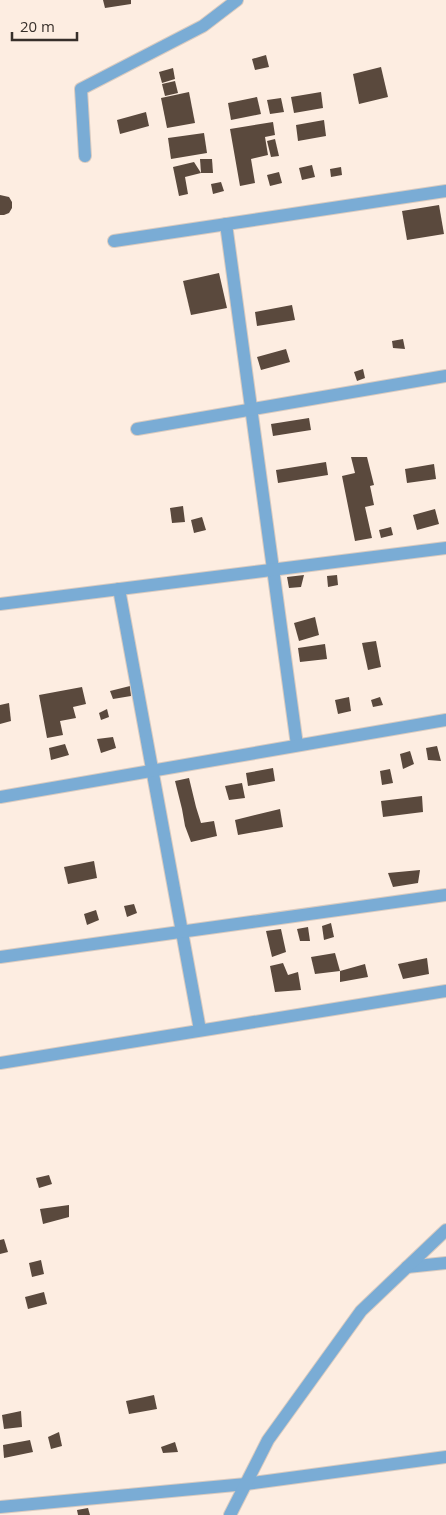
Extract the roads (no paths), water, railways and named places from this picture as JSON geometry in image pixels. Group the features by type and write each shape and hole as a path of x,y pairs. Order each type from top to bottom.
{"street":[{"path":"85,156 81,88 166,43 203,26 237,0"},
{"path":"114,241 446,191"},
{"path":"226,224 297,746"},
{"path":"136,429 446,376"},
{"path":"0,604 446,548"},
{"path":"119,589 200,1030"},
{"path":"0,797 446,720"},
{"path":"0,956 446,895"},
{"path":"0,1063 446,991"},
{"path":"230,1515 268,1440 361,1311 446,1230"},
{"path":"407,1267 446,1263"},
{"path":"0,1507 246,1484 446,1458"}]}
